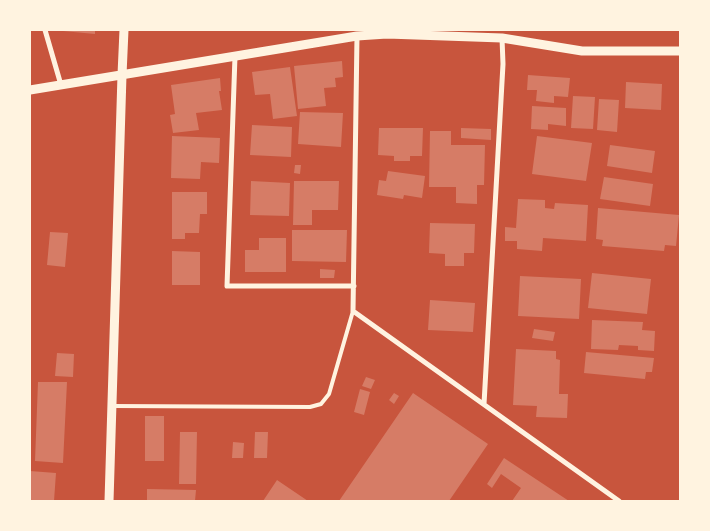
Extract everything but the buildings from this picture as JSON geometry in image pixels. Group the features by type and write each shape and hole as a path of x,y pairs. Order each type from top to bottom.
{"street":[{"path":"45,30 61,84"},
{"path":"109,501 124,30"},
{"path":"30,90 357,36 387,34 502,38 582,51 680,51"},
{"path":"357,36 353,310 620,501"},
{"path":"484,404 503,64 502,38"},
{"path":"235,56 227,286 354,286"}],"lane":[{"path":"112,406 310,408 322,404 329,394 353,310"}]}
